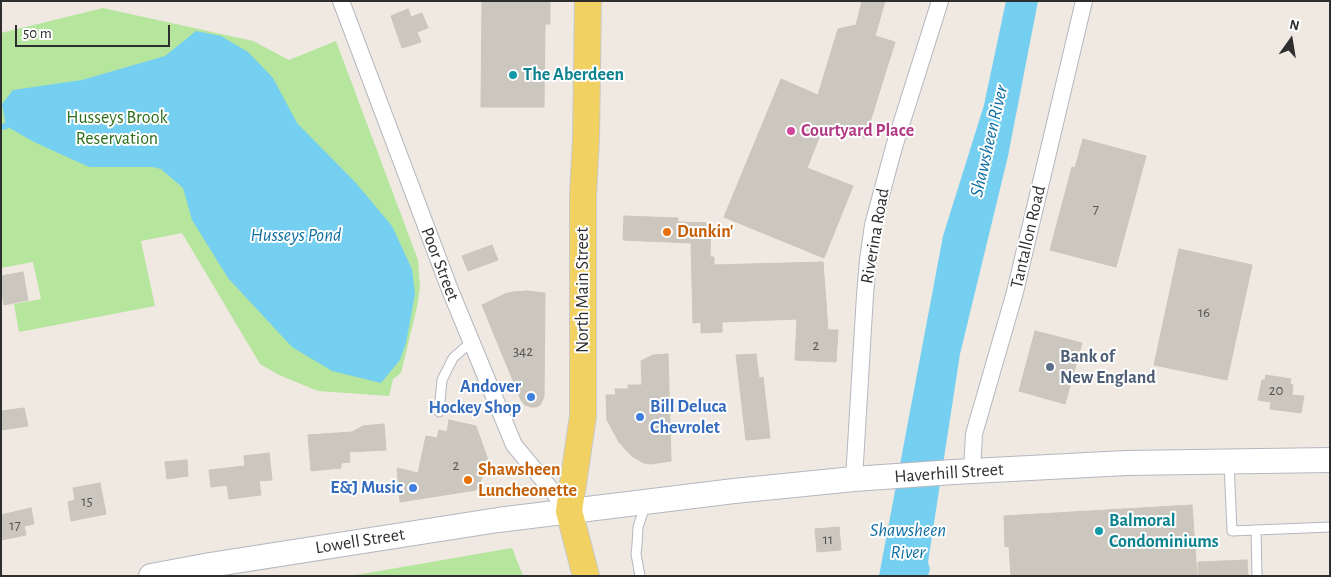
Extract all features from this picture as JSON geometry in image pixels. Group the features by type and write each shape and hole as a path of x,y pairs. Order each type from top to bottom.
{"main road":[{"name":"North Main Street","path":"586,576 569,511 583,416 583,195 586,139 588,1"},
{"name":"Haverhill Street","path":"569,511 734,491 854,479 963,471 1126,463 1330,460"},
{"name":"Lowell Street","path":"151,576 489,521 569,511"}],"street":[{"name":"Poor Street","path":"340,1 447,282 514,445 569,511"},
{"name":"Riverina Road","path":"854,479 866,286 873,225 894,147 940,1"},
{"name":"Tantallon Road","path":"963,471 1015,292 1084,1"}],"lane":[{"path":"439,412 442,380 453,358 471,342"},
{"path":"1229,461 1232,531 1330,527"},
{"path":"640,576 636,554 638,527 646,502"},
{"path":"1256,530 1257,576"}],"green space":[{"name":"Husseys Brook Reservation","path":"103,8 253,41 289,60 336,41 418,260 420,287 417,307 401,373 393,379 389,396 318,391 279,375 260,364 182,233 141,241 155,306 19,332 14,304 41,299 33,262 1,268 1,33"},
{"path":"512,548 523,576 356,575"}],"water":[{"name":"Shawsheen River","path":"1006,1 1038,1 1008,156 960,354 928,562 930,569 928,576 879,576 943,236 984,105"},
{"name":"Husseys Pond","path":"196,31 221,36 248,52 273,78 297,123 356,183 392,226 412,269 415,294 406,343 400,360 381,383 332,371 292,347 228,278 192,220 183,188 161,169 152,167 89,167 34,142 6,126 2,104 13,90 82,80 165,56"}],"building":[{"name":"The Aberdeen","path":"482,1 550,1 550,24 545,24 544,107 481,107"},
{"name":"Courtyard Place","path":"862,1 885,1 875,36 895,42 865,138 824,125 807,168 853,186 824,258 724,217 781,79 818,95 838,29 856,25"},
{"path":"408,9 411,17 422,13 428,28 417,32 421,42 402,48 391,16"},
{"path":"1083,139 1146,156 1116,267 1050,250 1072,167 1075,168"},
{"path":"624,216 678,218 678,222 711,223 710,257 714,257 714,265 823,262 828,330 838,330 836,362 795,360 797,319 722,322 722,332 701,333 701,322 693,323 691,243 623,240"},
{"path":"492,245 498,260 468,271 462,256"},
{"path":"1179,249 1252,265 1227,380 1154,365"},
{"path":"23,272 28,300 4,305 1,276"},
{"path":"527,291 545,293 544,397 540,405 536,407 525,405 521,400 482,305 505,294"},
{"path":"1035,331 1082,343 1065,404 1019,391"},
{"path":"668,354 671,461 651,464 644,463 633,457 619,442 607,420 606,395 616,395 615,389 628,389 628,385 642,385 641,361 653,355"},
{"path":"756,354 759,378 763,377 770,438 746,440 736,355"},
{"path":"1266,375 1291,379 1290,384 1293,385 1292,395 1304,396 1301,413 1270,409 1271,402 1258,400 1262,380 1265,380"},
{"path":"24,408 28,426 1,430 1,411"},
{"path":"449,420 476,426 488,460 476,490 400,502 397,468 418,473 426,436 437,438 439,430 447,432"},
{"path":"384,424 386,450 349,452 350,462 341,463 341,468 311,471 308,435 352,432 363,426"},
{"path":"269,453 272,480 259,481 261,495 229,499 227,485 211,487 209,470 245,466 244,456"},
{"path":"187,460 188,476 167,479 165,462"},
{"path":"100,483 106,514 71,521 68,502 75,500 73,488"},
{"name":"Balmoral Condominiums","path":"1192,505 1197,576 1011,576 1009,546 1005,547 1004,516"},
{"path":"31,508 34,524 24,526 26,535 1,540 1,515"},
{"path":"839,527 841,550 817,552 815,529"},
{"path":"1247,560 1248,576 1198,576 1198,562"}],"waterway":[{"path":"1,127 6,126"}],"place":[{"name":"The Aberdeen","path":"513,75"},
{"name":"Courtyard Place","path":"791,131"},
{"name":"Dunkin'","path":"667,232"},
{"name":"Bank of New England","path":"1050,367"},
{"name":"Andover Hockey Shop","path":"531,397"},
{"name":"Bill Deluca Chevrolet","path":"640,417"},
{"name":"Shawsheen Luncheonette","path":"468,480"},
{"name":"E&J Music","path":"413,488"},
{"name":"Balmoral Condominiums","path":"1099,531"}]}
